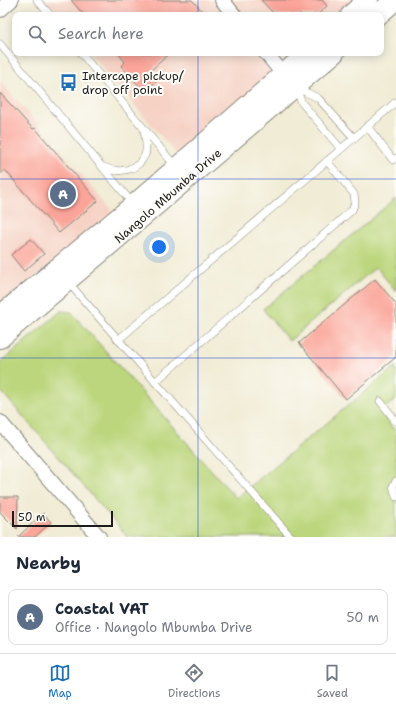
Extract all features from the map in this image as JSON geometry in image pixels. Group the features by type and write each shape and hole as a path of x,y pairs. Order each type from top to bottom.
{"street":[{"path":"0,10 11,0"},
{"path":"222,0 232,12"},
{"path":"354,12 368,0"},
{"path":"381,12 395,0"},
{"path":"268,56 289,81"},
{"name":"Nangolo Mbumba Drive","path":"289,81 306,56"},
{"name":"Nangolo Mbumba Drive","path":"0,338 62,275 181,173 289,81 329,56"},
{"name":"Nangolo Mbumba Drive","path":"0,316 62,275"},
{"path":"0,422 99,537"}],"lane":[{"path":"37,0 47,12"},
{"path":"0,44 139,210"},
{"path":"83,56 181,173"},
{"path":"289,81 318,98 354,138"},
{"path":"289,81 302,103 341,149"},
{"path":"118,340 396,102"},
{"path":"367,126 393,160 396,158"},
{"path":"101,165 116,171 136,167 144,156 146,147 144,130"},
{"path":"154,382 352,210 355,202 354,194 327,161"},
{"path":"62,275 291,537"},
{"path":"380,401 396,421"},
{"path":"396,481 393,486 396,497"}],"shaded area":[{"path":"45,0 212,0 222,12 55,12"},
{"path":"229,0 361,0 347,12 239,12"},
{"path":"93,56 260,56 274,73 177,155"},
{"path":"0,81 113,211 0,307"}],"green space":[{"path":"396,198 396,291 376,267 289,341 263,309"},
{"path":"61,311 71,312 236,498 396,366 396,399 380,412 396,432 396,537 128,537 0,390 0,363"}],"building":[{"path":"71,0 192,0 203,12 81,12"},
{"path":"261,0 322,0 327,6 320,12 272,12"},
{"path":"120,56 167,56 150,71 158,80 145,92 121,66 125,62"},
{"path":"0,93 33,129 35,128 98,201 59,233 5,170 0,174"},
{"path":"31,239 44,254 24,271 11,255"},
{"path":"375,279 396,304 396,357 346,399 299,343"},
{"path":"0,497 18,497 17,529 0,512"},
{"path":"43,513 51,522 35,537 18,537"}],"place":[{"name":"Intercape pickup/ drop off point","path":"69,83"},
{"name":"Coastal VAT","path":"63,194"}]}
